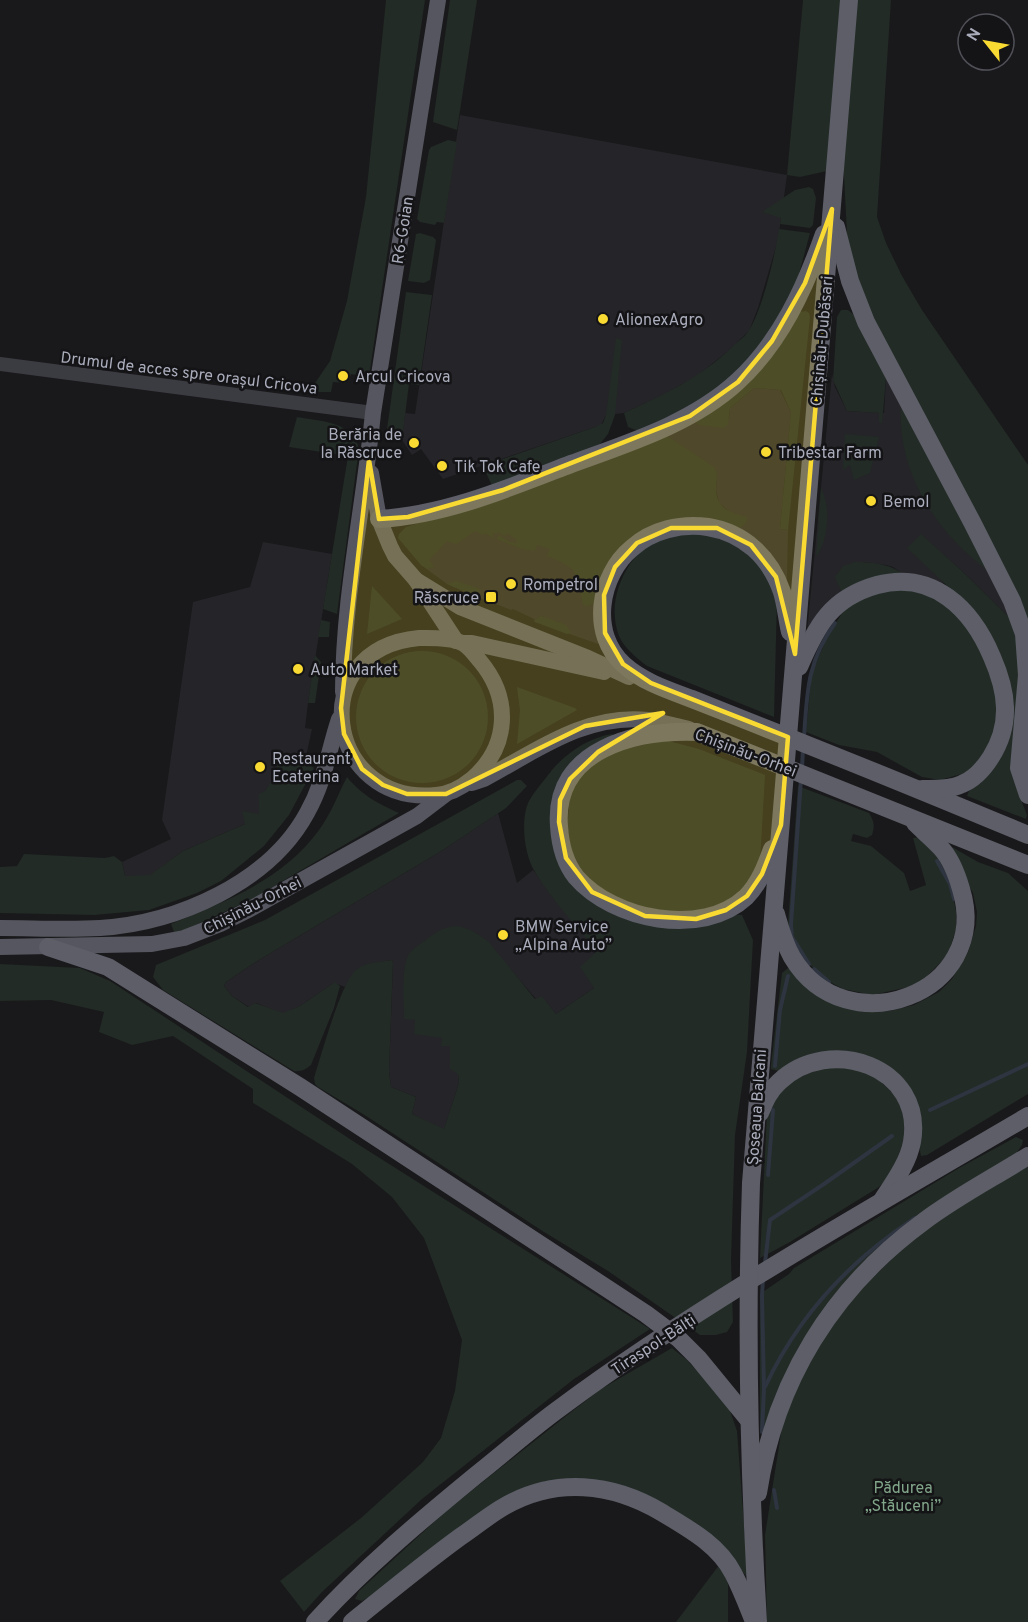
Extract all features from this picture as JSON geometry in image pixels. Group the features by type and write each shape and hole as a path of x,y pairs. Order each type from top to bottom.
{"highway":[{"name":"Chișinău-Dubăsari","path":"793,682 849,0"},
{"path":"379,519 426,513 503,490 640,439 690,416 716,399 738,381 756,361 787,320 805,283 832,209"},
{"path":"832,209 850,281 866,322 972,522 1012,601 1024,634 1027,675 1019,768 1028,795"},
{"path":"651,683 623,664 609,645 603,621 604,595 615,567 628,551 652,535 671,528 686,525 717,528 736,535 763,556 776,577 782,593 795,654"},
{"path":"793,682 813,634 832,610 853,594 885,583 905,582 936,590 956,603 974,622 997,668 1005,693 1006,720 997,748 982,770 972,779 960,786 918,790"},
{"name":"Șoseaua Balcani","path":"752,1533 748,1419 748,1260 754,1124 793,682"},
{"name":"Chișinău-Orhei","path":"651,683 835,755 1028,835"},
{"path":"697,732 659,732 626,739 598,752 578,768 560,800 559,822 566,858 575,876 608,903 626,911 669,920 696,919 726,910 747,896 762,874 781,825"},
{"name":"Chișinău-Orhei","path":"697,732 1028,865"},
{"path":"773,902 781,933 792,957 809,977 833,994 866,1004 882,1004 911,997 923,991 953,960 964,933 964,905 956,873 942,848 907,815"},
{"path":"990,849 1028,879"},
{"path":"48,947 108,967 300,1087 636,1308 678,1338 698,1358 748,1419"},
{"path":"754,1124 773,1088 785,1076 801,1067 827,1059 836,1059 857,1061 886,1075 903,1093 909,1107 912,1134 905,1162 880,1203"},
{"name":"Tiraspol-Bălți","path":"315,1622 405,1534 558,1409 623,1364 804,1248 1028,1116"},
{"path":"756,1622 752,1533 770,1436 793,1375 816,1333 870,1266 924,1221 1028,1156"},
{"path":"352,1622 437,1553 504,1506 547,1490 567,1487 606,1489 627,1495 644,1502 695,1533 716,1551 733,1571 756,1622"}],"main road":[{"name":"R6-Goian","path":"343,692 357,529 438,0"},
{"name":"R6-Goian","path":"369,460 379,519 395,556 464,642"},
{"path":"416,580 448,602 588,658 629,677"},
{"path":"464,642 485,667 502,706 499,738 489,760 480,772 463,787 446,794 420,796 383,785 362,769 349,747 341,715 343,692 351,678 368,659 393,642 419,638 464,642 502,624"},
{"name":"Chișinău-Orhei","path":"464,642 651,683"},
{"name":"Chișinău-Orhei","path":"0,928 100,928 142,922 197,904 244,880 273,858 308,813 326,770 341,715"},
{"name":"Chișinău-Orhei","path":"463,787 484,779 572,731 600,722 648,720 697,732"},
{"name":"Chișinău-Orhei","path":"0,947 168,943 211,928 250,909 417,816 446,794"}],"street":[{"name":"Drumul de acces spre orașul Cricova","path":"0,364 373,413"}],"highlighted area":[{"path":"832,209 795,654 776,577 751,545 717,528 671,528 637,543 615,567 604,595 605,633 623,664 651,683 788,737 781,825 762,874 747,896 726,910 696,919 645,916 592,892 566,858 559,822 560,800 570,779 598,752 663,713 585,726 446,794 407,794 383,785 362,769 344,734 341,708 369,460 379,519 408,517 503,490 690,416 738,382 772,341 805,283"}],"shaded area":[{"name":"AlionexAgro","path":"460,115 787,175 778,240 758,308 749,331 727,352 697,376 661,396 624,413 606,415 601,425 443,479 421,449 412,455 402,440 405,413 415,414"},
{"name":"Bemol","path":"832,374 835,387 847,411 884,413 886,378 977,543 1010,618 921,535 944,585 906,576 886,565 863,562 842,593 807,632"},
{"path":"754,388 780,390 791,412 780,529 788,530 787,580 737,530 731,513 719,503 716,490 717,475 664,434 697,417 729,419 730,408"},
{"name":"Rompetrol","path":"484,514 564,549 585,576 589,606 597,600 604,646 535,622 534,619 513,609 447,584 421,565 443,540"},
{"path":"263,542 332,554 308,703 305,728 312,729 305,761 286,758 271,805 245,824 183,851 150,876 125,876 122,862 171,839 162,820 193,602 250,587"},
{"path":"498,813 517,883 533,870 597,951 594,988 556,1014 542,997 536,999 511,970 458,1074 459,1083 444,1130 412,1114 416,1097 391,1087 389,1072 392,960 365,965 356,970 345,987 334,983 300,1006 283,1014 256,1003 249,1007 232,996 224,986 226,982 254,963 443,850"}],"green space":[{"path":"386,0 425,0 369,377 351,374 345,383 333,382 331,392 309,392 330,361 347,301 366,197"},
{"path":"450,0 477,0 457,130 433,122"},
{"path":"803,0 842,0 827,171 800,177 787,175"},
{"path":"856,0 891,0 877,217 886,243 922,310 1028,465 1028,632 868,313 848,253 843,157"},
{"path":"448,140 457,142 444,223 437,222 435,225 420,222 417,219 429,150"},
{"path":"809,187 813,189 816,198 813,225 810,228 780,224 781,218 762,212 795,190"},
{"path":"779,229 810,233 794,293 774,331 744,367 687,410 638,431 628,427 624,413 695,376 721,357 748,332 764,295"},
{"path":"420,233 436,240 430,280 424,283 408,281 416,234"},
{"path":"406,292 432,295 419,385 409,384 402,440 387,429"},
{"path":"841,310 848,310 853,314 886,378 882,424 879,422 879,413 847,411 833,380 837,317"},
{"path":"806,311 810,317 788,530 780,529 791,412 781,390 754,388 730,408 728,424 724,428 696,423 697,417 799,312"},
{"path":"616,338 622,340 615,415 608,434 600,444 593,449 492,486 483,466 603,423"},
{"path":"901,406 991,573 954,540 925,501 906,455"},
{"path":"297,417 342,427 355,439 359,448 337,614 323,609 348,456 289,447"},
{"path":"664,434 714,467 717,474 718,500 729,511 747,517 746,523 737,530 660,524 597,600 589,606 583,605 575,573 565,564 547,556 550,549 537,545 535,551 522,549 497,539 499,535 509,542 516,543 517,540 507,533 505,536 492,532 494,538 475,531 456,544 447,541 429,560 434,567 427,569 398,538 406,527 515,493"},
{"path":"845,434 879,437 870,473 854,480 850,465 843,470"},
{"path":"821,488 826,504 827,523 824,541 816,557"},
{"path":"678,531 727,537 764,567 777,600 774,717 647,666 621,640 615,612 618,588 623,576 629,565 645,547"},
{"path":"921,534 1010,618 1019,660 1018,792 1027,815 1026,819 967,796 969,791 981,783 1011,733 1013,698 984,623 907,548"},
{"path":"855,562 882,564 906,576 842,593 835,577 843,566"},
{"path":"456,581 480,589 477,597 447,584"},
{"path":"372,586 402,619 367,634"},
{"path":"881,590 911,590 939,598 973,631 999,700 994,739 969,772 940,780 922,777 877,752 839,745 806,732 811,680 828,636 847,605"},
{"path":"541,616 566,625 571,633 567,634 534,621"},
{"path":"321,620 330,622 329,637 318,637"},
{"path":"422,651 447,656 469,670 483,692 488,717 483,742 469,764 447,778 422,783 397,778 375,764 361,742 356,717 361,692 375,670 397,656"},
{"path":"315,655 321,662 315,703 308,703"},
{"path":"517,687 577,710 517,744 520,710"},
{"path":"612,734 615,736 604,743 551,817 599,906 742,915 753,940 747,1052 735,1135 731,1260 733,1322 727,1332 716,1335 700,1335 608,1271 315,1084 314,1078 332,1020 350,977 364,965 392,960 389,1072 391,1087 416,1097 412,1114 444,1129 459,1083 458,1074 450,1069 450,1046 441,1046 442,1038 414,1034 415,1020 404,1019 403,980 405,965 411,951 432,935 449,927 456,926 471,930 489,942 535,999 542,996 556,1014 594,988 580,967 597,951 557,903 535,872 528,856 524,827 529,801 561,761 585,743"},
{"path":"665,740 699,749 765,775 760,862 750,885 725,904 682,914 618,902 583,874 573,854 567,833 570,792 579,777 594,763 612,752"},
{"path":"279,757 305,761 314,768 289,815 264,846 221,881 197,893 149,910 94,915 0,913 0,867 17,866 24,854 105,858 114,856 122,862 125,876 150,875 183,851 245,824 242,811 259,814 259,794 265,791 271,782 275,782"},
{"path":"347,777 371,798 399,813 252,899 183,931 174,932 171,924 233,897 271,876 288,863 319,830"},
{"path":"517,780 521,780 527,786 506,808 443,850 226,982 224,986 232,996 248,1007 255,1003 283,1013 300,1006 335,982 340,986 334,1008 311,1065 306,1069 294,1071 163,990 153,977 156,965 265,920"},
{"path":"798,786 869,813 874,824 872,835 867,838 853,834 851,841 871,846 904,873 910,891 926,885 913,838 920,837 932,847 948,871 956,911 956,929 948,955 918,985 872,995 843,989 830,982 809,964 792,937 788,924"},
{"path":"952,847 978,862 1008,873 1028,891 1028,1094 927,1155 921,1156 921,1124 884,1066 778,1071 771,1069 771,1065 782,973 788,968 869,1011 890,1011 914,1005 939,992 952,979 968,952 976,926 977,912 973,893 949,851"},
{"path":"0,964 80,968 110,981 356,1143 650,1329 574,1379 422,1499 322,1592 304,1612 280,1581 361,1518 423,1462 441,1438 455,1391 462,1340 424,1238 392,1197 352,1164 253,1103 253,1089 173,1036 132,1045 99,1032 104,1012 51,1000 0,1001"},
{"path":"828,1066 842,1066 873,1075 894,1094 903,1111 906,1134 892,1173 879,1187 760,1258 767,1112 780,1093 792,1082"},
{"path":"1016,1137 1023,1140 1012,1160 864,1261 765,1433 760,1432 760,1294 794,1268 959,1168"},
{"name":"Pădurea „Stăuceni”","path":"1028,1164 1028,1622 767,1622 765,1535 782,1427 792,1394 839,1311 921,1230"},
{"path":"672,1348 687,1360 728,1405 737,1431 748,1578 715,1541 673,1511 545,1481 369,1597 362,1601 355,1599 359,1591 446,1511 601,1389"},
{"path":"720,1564 728,1584 728,1622 676,1622"}],"waterway":[{"path":"804,738 810,678 819,651 835,623"},
{"path":"802,768 803,749"},
{"path":"801,779 791,925 792,937 809,964"},
{"path":"937,861 950,884 954,899"},
{"path":"814,969 829,982"},
{"path":"775,1066 780,1010 788,976"},
{"path":"930,1110 1028,1064"},
{"path":"768,1175 773,1110"},
{"path":"765,1263 770,1220 892,1136"},
{"path":"765,1387 793,1337 828,1292 868,1253 915,1218"},
{"path":"762,1432 763,1279"},
{"path":"774,1490 777,1508"}],"place":[{"name":"AlionexAgro","path":"603,319"},
{"name":"Arcul Cricova","path":"343,376"},
{"name":"Berăria de la Răscruce","path":"414,443"},
{"name":"Tribestar Farm","path":"766,452"},
{"name":"Tik Tok Cafe","path":"442,466"},
{"name":"Bemol","path":"871,501"},
{"name":"Rompetrol","path":"511,584"},
{"name":"Răscruce","path":"491,597"},
{"name":"Auto Market","path":"298,669"},
{"name":"Restaurant Ecaterina","path":"260,767"},
{"name":"BMW Service „Alpina Auto”","path":"503,935"}]}
